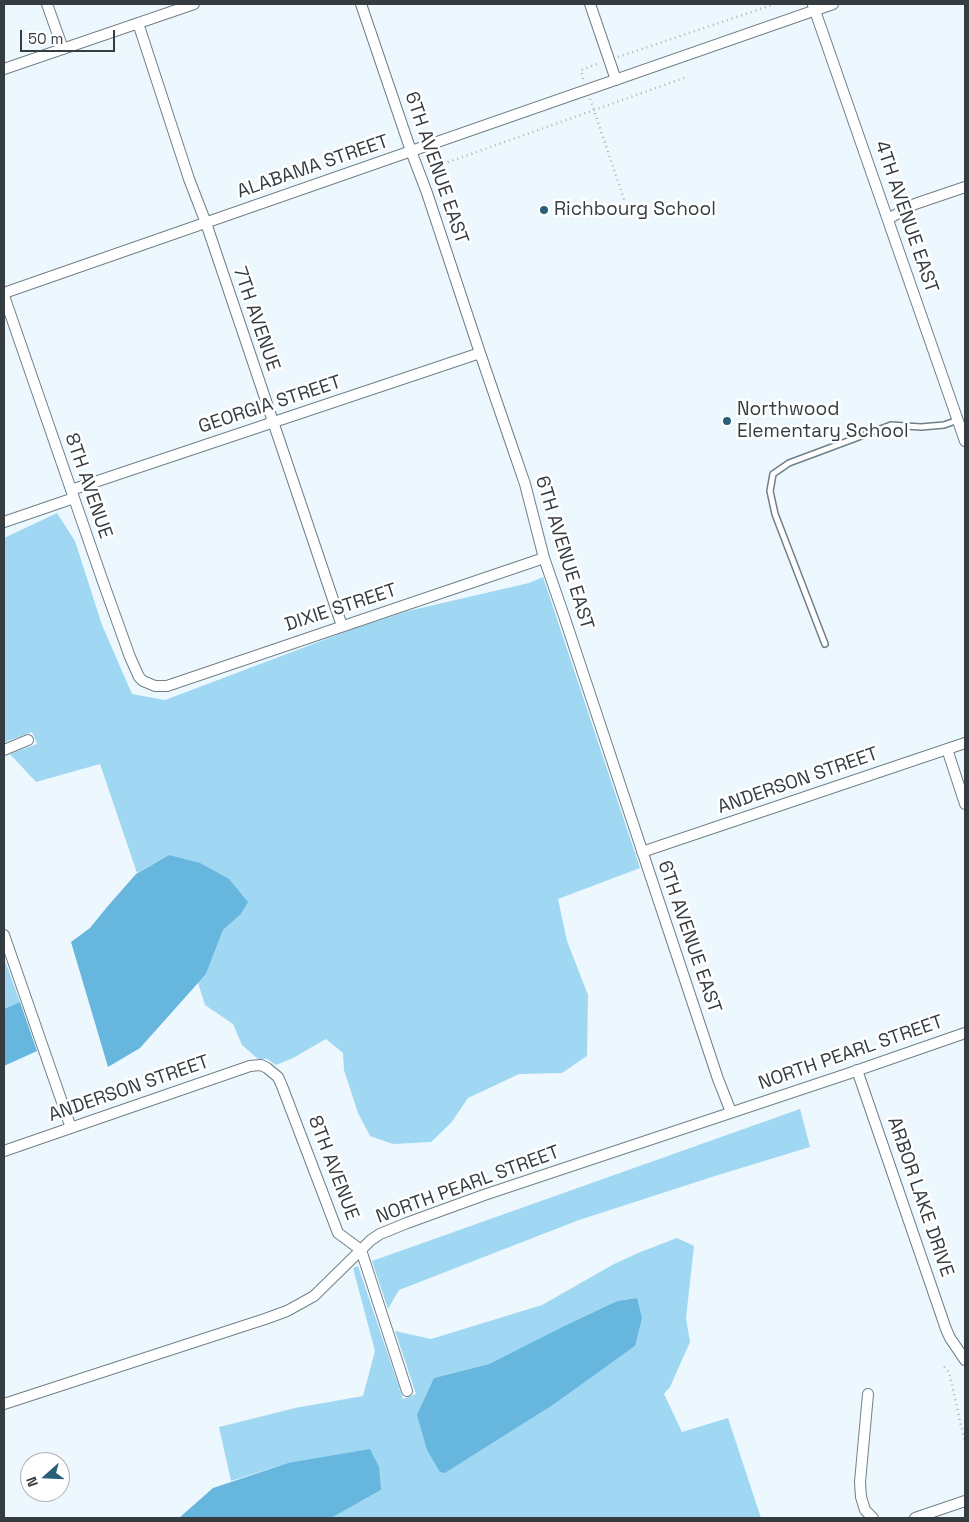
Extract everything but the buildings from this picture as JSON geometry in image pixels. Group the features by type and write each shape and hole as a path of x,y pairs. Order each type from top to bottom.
{"street":[{"path":"47,4 63,49"},
{"path":"4,69 194,4"},
{"name":"6TH AVENUE EAST","path":"361,4 522,476 544,558 718,1079 731,1112"},
{"path":"590,4 616,80"},
{"name":"ALABAMA STREET","path":"4,294 616,80 814,7 833,4"},
{"name":"4TH AVENUE EAST","path":"814,7 888,219 962,419 965,441"},
{"name":"7TH AVENUE","path":"138,23 342,626"},
{"path":"888,219 915,204 965,187"},
{"name":"8TH AVENUE","path":"4,294 130,657 139,677 148,683"},
{"name":"GEORGIA STREET","path":"4,522 72,494 272,422 480,354"},
{"name":"DIXIE STREET","path":"148,683 155,686 167,686 544,558"},
{"path":"4,750 28,740"},
{"name":"ANDERSON STREET","path":"642,852 965,743"},
{"path":"947,749 965,804"},
{"path":"4,935 71,1128"},
{"name":"NORTH PEARL STREET","path":"4,1404 287,1311 314,1296 380,1234 407,1223 484,1195 965,1033"},
{"name":"ANDERSON STREET","path":"4,1152 250,1066 261,1065 267,1068"},
{"name":"8TH AVENUE","path":"267,1068 278,1076 338,1233 361,1250"},
{"name":"ARBOR LAKE DRIVE","path":"857,1070 946,1329 965,1360"},
{"path":"361,1250 407,1391"},
{"path":"868,1394 860,1482 861,1498 865,1510 873,1518"},
{"path":"915,1518 965,1501"}],"lane":[{"path":"825,644 775,514 770,491 773,474 789,463 891,425 921,427 944,425 962,419"}],"path":[{"path":"419,172 684,78"},
{"path":"944,1367 949,1372 965,1443"}],"shaded area":[{"path":"57,513 75,541 102,625 132,694 165,700 350,630 408,611 529,583 543,577 640,868 558,899 567,941 588,995 587,1056 562,1073 519,1074 468,1098 451,1123 431,1142 393,1144 370,1136 358,1113 344,1070 343,1053 326,1039 293,1058 276,1065 267,1059 258,1059 242,1045 233,1024 205,1005 198,983 206,974 223,930 240,915 169,855 137,873 100,764 36,782 10,754 37,744 32,732 5,742 4,740 4,538"},
{"path":"169,855 200,863 229,879 248,902 240,915 223,930 206,974 140,1048 108,1067 71,942 90,928 136,874"},
{"path":"4,958 20,1002 4,1009"},
{"path":"20,1002 37,1051 4,1066 4,1009"},
{"path":"800,1109 810,1147 579,1220 399,1290 388,1309 372,1261"},
{"path":"677,1238 694,1246 686,1318 690,1342 670,1387 664,1394 682,1432 728,1418 761,1518 331,1518 381,1490 288,1463 231,1481 219,1427 295,1408 363,1396 375,1351 353,1268 358,1266 403,1399 416,1394 395,1331 431,1339 542,1305 614,1264","holes":["637,1298 635,1346 553,1405 445,1473 434,1378 489,1364 617,1301"]},
{"path":"637,1298 642,1318 635,1346 553,1405 445,1473 440,1472 427,1450 417,1415 434,1378 489,1364 617,1301"},
{"path":"370,1449 379,1467 381,1490 331,1518 179,1518 213,1488 288,1463"}],"place":[{"name":"Richbourg School","path":"544,210"},
{"name":"Northwood Elementary School","path":"727,421"}]}
